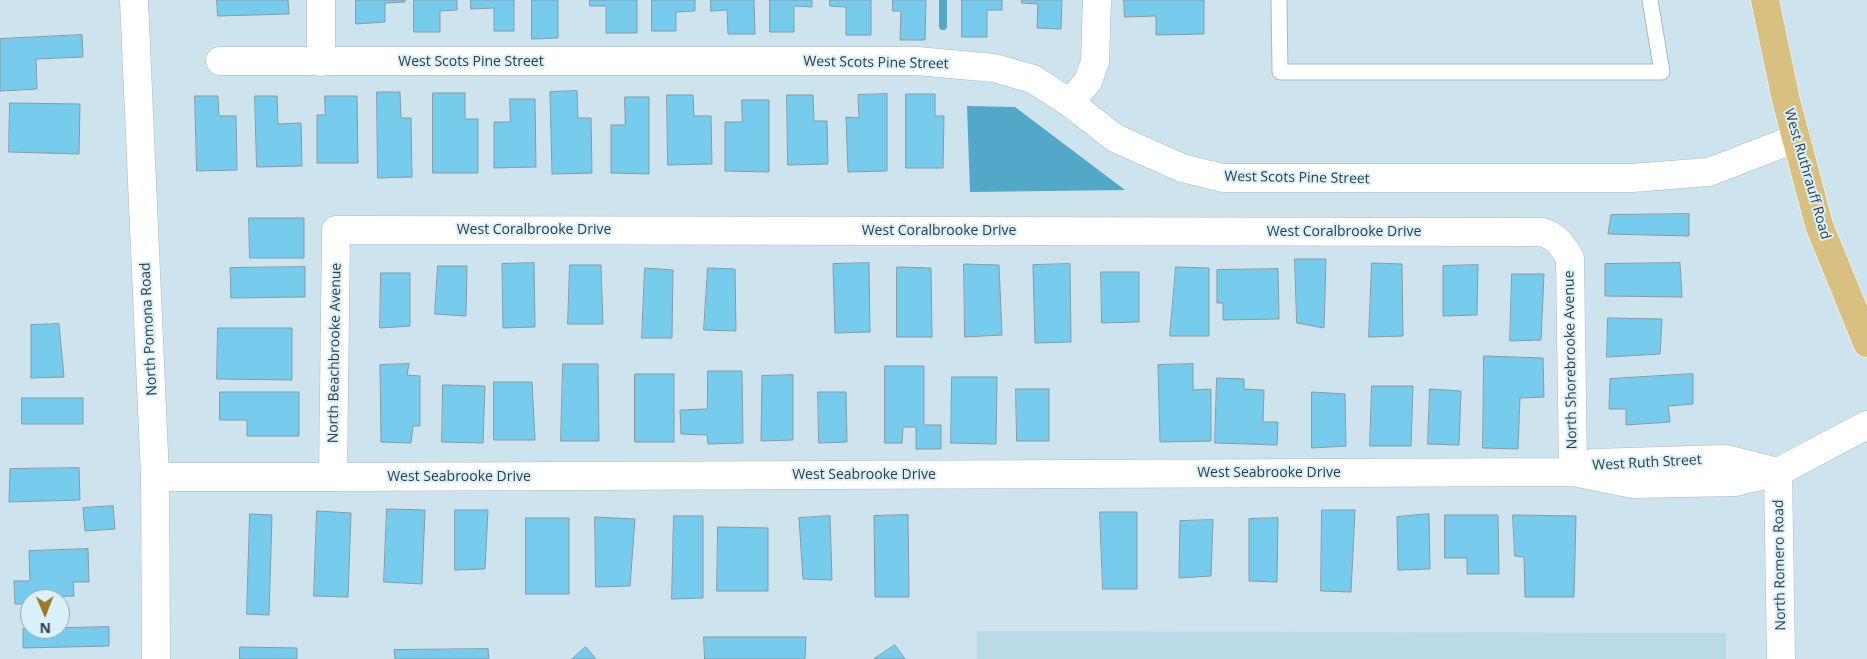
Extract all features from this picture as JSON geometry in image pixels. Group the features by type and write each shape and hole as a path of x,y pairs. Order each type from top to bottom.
{"main road":[{"name":"West Ruthrauff Road","path":"1765,0 1819,225 1867,343"}],"street":[{"name":"North Pomona Road","path":"134,0 155,477 156,659"},
{"path":"321,0 321,62"},
{"path":"1070,103 1088,81 1095,62 1097,0"},
{"name":"West Scots Pine Street","path":"220,62 917,61 994,68 1034,79 1070,103 1115,138 1182,168 1223,178 1632,178 1709,172 1797,138"},
{"name":"West Coralbrooke Drive","path":"336,230 1542,232"},
{"name":"North Beachbrooke Avenue","path":"333,477 336,230"},
{"name":"North Shorebrooke Avenue","path":"1542,232 1552,235 1570,258 1573,472"},
{"path":"1778,472 1867,426"},
{"name":"West Ruth Street","path":"1573,472 1593,463 1726,459 1778,472"},
{"name":"West Seabrooke Drive","path":"155,477 1573,472"},
{"name":"North Romero Road","path":"1778,472 1781,659"}],"lane":[{"path":"1279,0 1280,72 1662,72 1650,0"}],"shaded area":[{"path":"977,631 1726,633 1726,659 977,659"}],"water":[{"path":"967,106 1015,107 1125,190 970,192"}],"building":[{"path":"217,0 288,0 289,14 218,16"},
{"path":"356,0 405,0 405,2 385,3 385,22 356,24"},
{"path":"414,0 457,0 457,10 440,11 440,32 414,32"},
{"path":"471,0 514,0 514,31 494,31 494,8 471,9"},
{"path":"532,0 558,0 558,38 532,39"},
{"path":"590,0 637,0 637,33 606,33 606,6 590,6"},
{"path":"652,0 695,0 695,11 676,12 676,31 652,31"},
{"path":"711,0 754,0 755,34 728,34 727,10 711,11"},
{"path":"770,0 812,0 812,7 794,6 794,32 770,32"},
{"path":"830,0 871,0 871,35 846,35 846,7 830,6"},
{"path":"893,0 926,0 925,40 900,40 901,11 893,11"},
{"path":"962,0 1002,0 1002,10 987,10 987,37 962,37"},
{"path":"1022,0 1062,0 1061,29 1037,28 1038,4 1022,3"},
{"path":"1124,0 1204,0 1204,34 1156,35 1156,16 1125,17"},
{"path":"82,35 83,57 36,59 37,89 0,91 0,39"},
{"path":"577,91 578,118 591,118 592,173 552,174 550,92"},
{"path":"377,92 400,92 401,118 411,118 412,177 378,178"},
{"path":"433,93 465,93 465,119 478,119 478,173 433,173"},
{"path":"887,94 887,171 848,172 846,117 859,118 858,95"},
{"path":"906,94 935,94 935,116 944,116 943,168 906,168"},
{"path":"667,95 693,95 694,116 711,116 712,164 668,165"},
{"path":"787,95 813,95 814,121 827,121 828,164 788,165"},
{"path":"195,96 218,96 219,116 236,116 237,170 197,171"},
{"path":"255,96 277,96 278,124 301,123 302,166 257,167"},
{"path":"325,96 357,96 358,163 317,163 317,115 325,115"},
{"path":"625,97 649,97 649,174 611,173 611,125 625,125"},
{"path":"510,99 535,99 536,167 494,168 494,122 510,122"},
{"path":"742,100 769,100 769,172 725,171 725,122 742,122"},
{"path":"10,103 80,104 79,154 9,152"},
{"path":"1689,214 1689,236 1608,234 1611,215"},
{"path":"249,218 304,218 304,258 250,258"},
{"path":"1295,259 1326,259 1324,328 1297,323"},
{"path":"534,263 535,327 503,328 502,264"},
{"path":"869,263 870,332 835,333 833,264"},
{"path":"1372,263 1402,264 1403,336 1369,337"},
{"path":"1680,263 1682,297 1605,296 1605,264"},
{"path":"964,264 999,265 1002,335 965,337"},
{"path":"1070,264 1071,342 1035,343 1033,265"},
{"path":"570,265 601,265 603,324 568,324"},
{"path":"1478,265 1477,315 1443,316 1443,266"},
{"path":"438,266 467,266 466,316 435,314"},
{"path":"305,267 305,297 231,298 230,268"},
{"path":"897,267 931,268 932,337 897,337"},
{"path":"1176,267 1209,268 1209,336 1170,336"},
{"path":"645,268 673,270 672,338 642,338"},
{"path":"708,268 735,269 736,331 704,330"},
{"path":"1278,269 1279,319 1223,320 1223,303 1217,303 1217,270"},
{"path":"1101,272 1139,272 1139,322 1102,323"},
{"path":"381,273 410,273 410,326 380,328"},
{"path":"1512,274 1544,274 1541,340 1510,341"},
{"path":"1608,318 1662,319 1660,354 1607,357"},
{"path":"59,324 64,377 31,378 31,325"},
{"path":"218,328 292,328 292,380 217,379"},
{"path":"1484,356 1543,358 1544,397 1520,398 1518,449 1483,448"},
{"path":"409,364 407,375 420,376 420,426 413,426 411,443 381,442 380,365"},
{"path":"563,364 598,364 599,441 561,441"},
{"path":"1193,364 1193,390 1211,389 1211,441 1160,442 1158,365"},
{"path":"885,366 924,366 924,425 941,425 941,449 916,449 916,427 903,427 902,443 885,443"},
{"path":"708,371 742,371 743,443 708,444 707,435 681,434 680,410 707,409"},
{"path":"635,374 674,374 674,442 635,442"},
{"path":"1693,374 1693,404 1668,406 1670,422 1626,425 1626,409 1609,409 1610,379"},
{"path":"793,375 793,440 761,441 762,376"},
{"path":"952,377 997,377 996,444 951,443"},
{"path":"1217,378 1244,379 1244,389 1264,390 1263,422 1278,422 1277,445 1215,443"},
{"path":"494,382 532,382 535,440 494,440"},
{"path":"443,385 485,386 483,443 442,442"},
{"path":"1372,386 1413,386 1411,446 1370,446"},
{"path":"1016,389 1049,389 1049,441 1017,441"},
{"path":"1430,389 1461,391 1459,445 1428,444"},
{"path":"220,392 299,392 299,436 247,436 247,420 220,420"},
{"path":"818,392 846,392 847,442 819,443"},
{"path":"1312,392 1345,394 1346,446 1312,448"},
{"path":"22,398 83,398 83,424 22,424"},
{"path":"79,468 80,500 9,502 10,469"},
{"path":"113,506 115,529 85,531 83,508"},
{"path":"387,509 425,510 422,584 384,582"},
{"path":"455,510 488,510 485,569 455,570"},
{"path":"1322,510 1355,510 1351,592 1321,591"},
{"path":"317,511 351,513 348,597 314,596"},
{"path":"1100,512 1137,512 1137,589 1103,589"},
{"path":"250,514 272,515 269,615 247,614"},
{"path":"1429,514 1430,569 1398,570 1397,517"},
{"path":"908,515 909,597 875,597 874,516"},
{"path":"1445,515 1498,515 1499,574 1467,574 1467,558 1445,558"},
{"path":"1513,515 1576,516 1574,597 1525,597 1524,557 1515,556"},
{"path":"674,516 703,516 703,598 672,599"},
{"path":"830,516 832,580 803,579 799,518"},
{"path":"595,517 635,519 630,586 596,587"},
{"path":"526,518 569,518 569,594 526,594"},
{"path":"1278,518 1277,582 1249,581 1249,519"},
{"path":"1213,520 1211,576 1179,578 1180,521"},
{"path":"718,527 768,528 768,591 717,591"},
{"path":"88,549 89,582 73,582 74,596 70,596 70,589 20,589 20,604 15,604 14,581 30,581 29,551"},
{"path":"109,627 109,646 23,648 23,639 70,639 70,628"},
{"path":"704,637 806,637 805,659 705,659"},
{"path":"895,645 905,659 874,659"},
{"path":"240,647 297,648 297,659 240,659"},
{"path":"586,647 596,659 572,659"},
{"path":"488,649 489,659 395,659 394,650"}],"waterway":[{"path":"943,0 943,26"}]}
